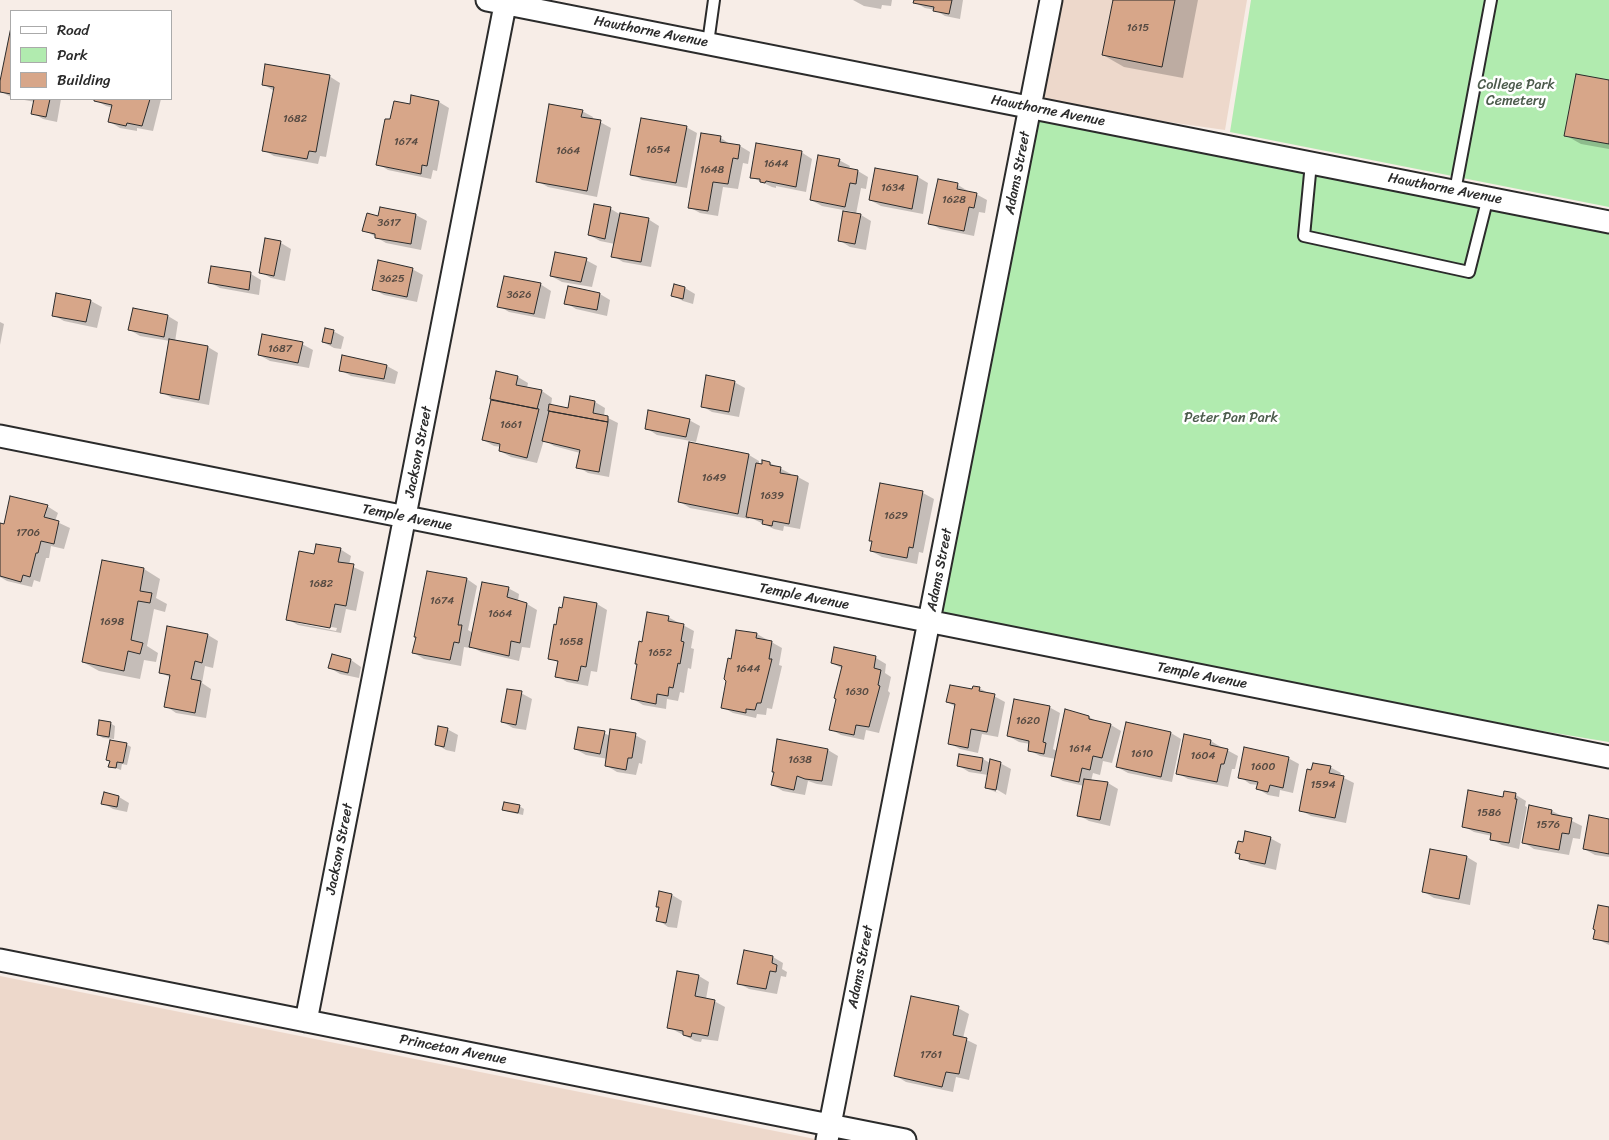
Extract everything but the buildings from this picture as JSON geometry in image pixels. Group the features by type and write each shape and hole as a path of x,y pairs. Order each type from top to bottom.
{"street":[{"name":"Adams Street","path":"828,1132 1051,0"},
{"name":"Hawthorne Avenue","path":"500,1 708,44 1609,222"},
{"name":"Jackson Street","path":"306,1020 406,517 500,1"},
{"name":"Temple Avenue","path":"0,436 1609,757"},
{"name":"Princeton Avenue","path":"0,960 306,1020 828,1132 905,1140"}],"lane":[{"path":"708,44 714,0"},
{"path":"1455,191 1491,0"},
{"path":"1311,162 1304,236 1470,272 1488,197"}],"shaded area":[{"path":"1040,0 1247,0 1225,130 1021,101"},
{"path":"0,976 820,1140 0,1140"}],"green space":[{"name":"College Park Cemetery","path":"1251,0 1609,0 1609,207 1230,132"},
{"name":"Peter Pan Park","path":"1021,101 1609,226 1609,742 920,628"}]}
